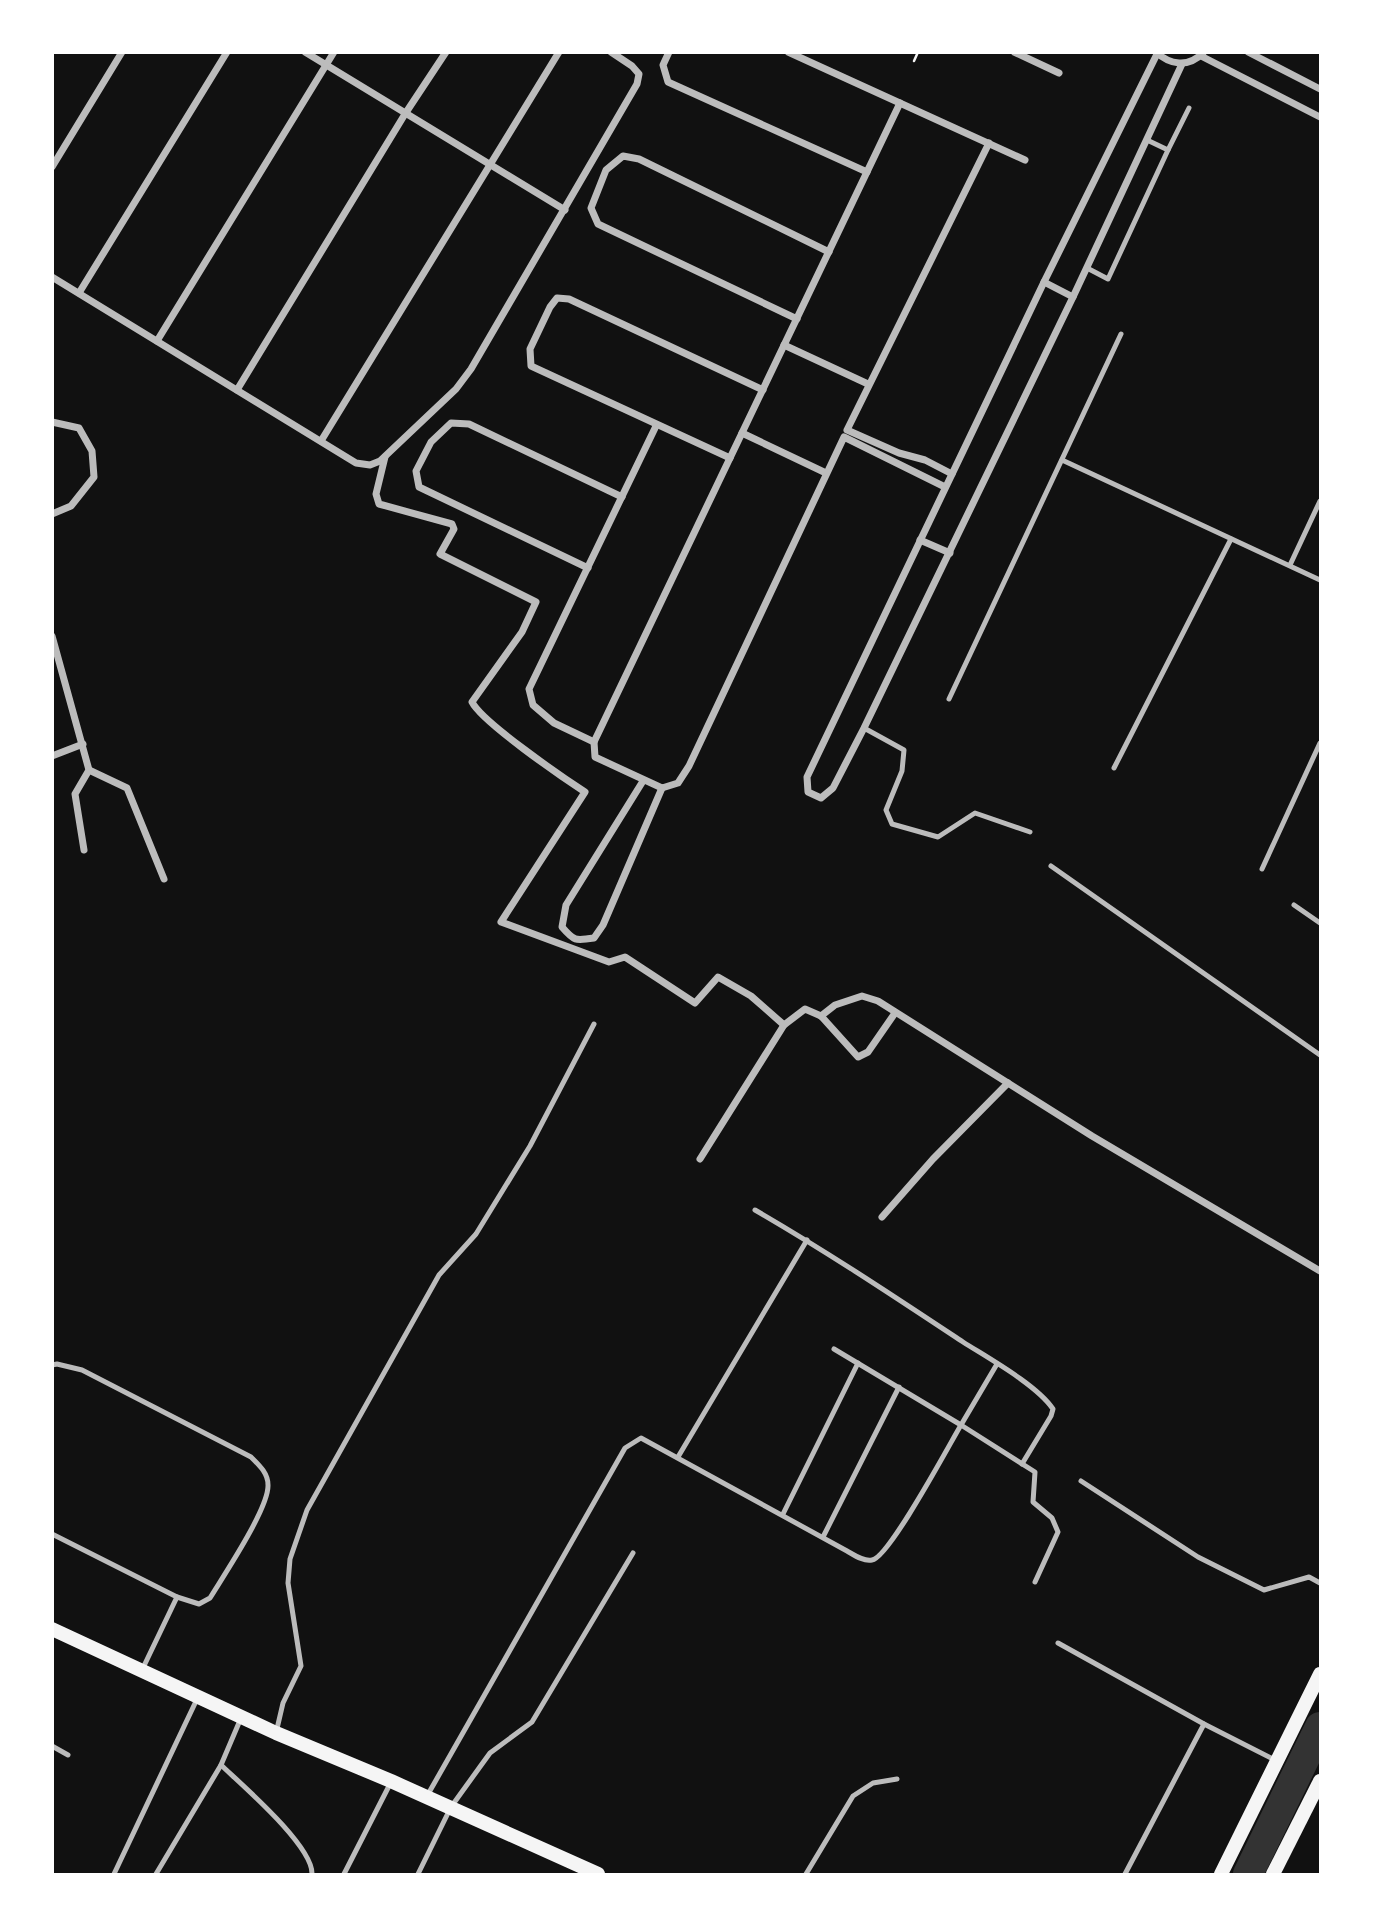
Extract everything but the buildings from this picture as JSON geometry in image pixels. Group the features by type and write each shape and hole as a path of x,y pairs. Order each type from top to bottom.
{"main road":[{"path":"52,1629 276,1733 452,1807 598,1874"},
{"path":"1221,1874 1321,1674"},
{"path":"1273,1874 1321,1781"}],"street":[{"path":"52,166 122,52"},
{"path":"79,293 227,52"},
{"path":"305,52 565,210"},
{"path":"158,341 334,52"},
{"path":"237,390 405,114 446,52"},
{"path":"321,441 559,52"},
{"path":"52,277 356,463 370,465 385,457 456,389 471,369 565,210 637,84 639,74 611,52"},
{"path":"669,52 663,65 668,82 867,172"},
{"path":"788,52 1025,159"},
{"path":"1014,52 1028,56 1059,74"},
{"path":"1248,52 1321,89"},
{"path":"1182,64 1087,268 864,728 833,788 821,798 808,792 807,777 1156,53 1168,62 1182,64 1202,54 1321,117"},
{"path":"900,103 594,742 595,757 662,788 678,783 689,766 844,438 925,460 952,474"},
{"path":"945,487 847,430 989,143"},
{"path":"797,319 598,224 591,208 606,170 623,156 639,159 829,252"},
{"path":"1044,282 1073,297"},
{"path":"730,458 531,366 530,349 550,307 557,298 569,299 763,390"},
{"path":"784,345 868,384"},
{"path":"52,422 79,428 92,451 93,477 71,506 52,514"},
{"path":"588,568 419,487 416,471 431,442 451,423 469,424 622,497"},
{"path":"594,742 554,723 533,705 529,689 656,426"},
{"path":"742,433 826,473"},
{"path":"385,457 376,494 379,504 452,524 454,529 440,554 536,602 522,632 472,702 476,709 504,733 585,792 501,922 609,962 625,957 695,1003 718,978 751,996 784,1026"},
{"path":"920,540 950,553"},
{"path":"52,636 89,770 75,794 83,850"},
{"path":"52,756 83,744"},
{"path":"89,770 127,788 164,879"},
{"path":"643,780 566,905 562,927 577,941 594,938 603,925 662,788"},
{"path":"821,1016 835,1005 862,996 878,1001 1008,1083 1321,1271"},
{"path":"700,1159 784,1026 805,1009 821,1016 858,1057 868,1052 895,1013"},
{"path":"882,1217 933,1159 1008,1083"}],"lane":[{"path":"1087,268 1108,279 1189,108"},
{"path":"1147,140 1168,150"},
{"path":"949,699 1121,334"},
{"path":"1062,460 1321,580"},
{"path":"1290,565 1321,501"},
{"path":"1114,768 1231,539"},
{"path":"864,728 904,750 902,771 886,810 892,824 938,837 975,813 1030,832"},
{"path":"1262,869 1321,743"},
{"path":"1051,866 1321,1055"},
{"path":"1294,905 1321,923"},
{"path":"276,1733 283,1703 301,1666 288,1583 290,1559 307,1510 439,1275 476,1234 530,1146 594,1024"},
{"path":"755,1210 807,1240 1046,1399 1053,1409 1051,1416 1022,1464"},
{"path":"678,1457 807,1240"},
{"path":"834,1349 1035,1472 1033,1502 1052,1518 1058,1532 1035,1582"},
{"path":"783,1514 858,1363"},
{"path":"427,1797 625,1448 641,1438 864,1559 873,1560 881,1557 894,1538 997,1364"},
{"path":"52,1365 82,1370 251,1457 265,1472 269,1483 266,1502 210,1598 200,1604 177,1597 52,1534"},
{"path":"823,1537 899,1387"},
{"path":"1081,1481 1198,1557 1264,1590 1309,1577 1321,1583"},
{"path":"418,1874 452,1807 490,1753 532,1723 633,1553"},
{"path":"142,1670 177,1597"},
{"path":"1058,1643 1279,1762"},
{"path":"114,1874 199,1695"},
{"path":"156,1874 221,1765 242,1716"},
{"path":"1125,1874 1204,1724"},
{"path":"52,1746 68,1755"},
{"path":"221,1765 295,1839 312,1868 312,1874"},
{"path":"806,1874 853,1796 873,1783 897,1779"},
{"path":"344,1874 391,1781"}],"path":[{"path":"914,61 918,52"}],"waterway":[{"path":"1248,1874 1320,1727"}]}
